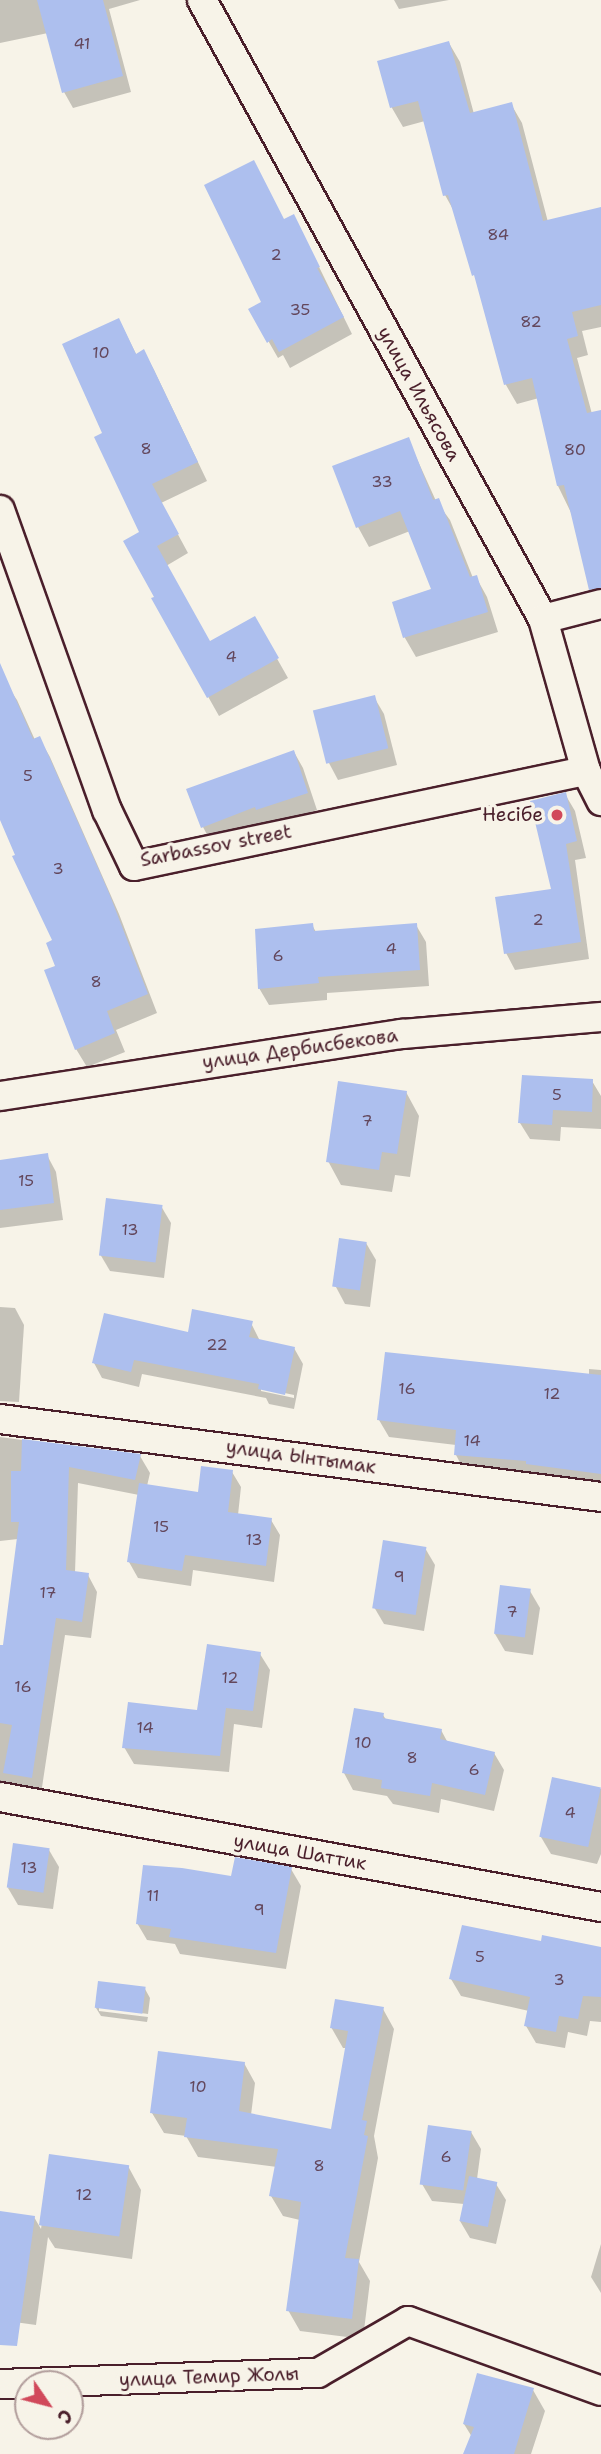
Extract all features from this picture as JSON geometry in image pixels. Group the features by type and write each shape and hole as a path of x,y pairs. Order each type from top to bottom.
{"street":[{"name":"улица Ильясова","path":"202,0 543,619 586,771 601,802"},
{"name":"Sarbassov street","path":"0,510 107,810 135,866 586,771"},
{"path":"543,619 601,604"},
{"name":"улица Дербисбекова","path":"0,1096 402,1034 601,1017"},
{"name":"улица Ынтымак","path":"0,1419 601,1497"},
{"name":"улица Шаттик","path":"0,1797 601,1907"},
{"name":"улица Темир Жолы","path":"0,2384 318,2373 408,2321 601,2391"}],"building":[{"path":"37,0 103,0 123,76 62,93"},
{"path":"449,41 470,113 512,102 543,221 601,207 601,305 572,312 578,336 567,339 587,413 601,410 601,588 589,590 564,485 557,486 532,378 504,385 474,275 472,276 448,195 443,196 418,101 390,108 377,61"},
{"path":"254,160 284,219 294,214 320,267 317,268 344,317 279,352 272,339 267,343 248,309 261,302 204,185"},
{"path":"119,318 136,354 144,349 198,462 152,484 179,534 157,546 210,641 255,616 279,658 207,698 151,598 154,597 123,541 139,532 94,437 102,433 62,344"},
{"path":"409,437 433,500 439,498 470,577 477,575 488,612 403,638 392,602 431,589 400,511 356,528 332,466"},
{"path":"0,663 33,739 40,736 109,893 148,994 107,1011 115,1033 75,1050 44,970 55,966 46,943 52,940 12,856 15,855 0,820"},
{"path":"375,695 388,748 326,764 313,710"},
{"path":"294,750 308,793 256,810 255,807 201,828 186,789"},
{"path":"566,792 577,841 566,844 581,942 504,954 495,897 551,889 530,801"},
{"path":"313,923 314,931 417,923 420,970 318,977 319,983 258,989 255,929"},
{"path":"522,1075 593,1079 592,1112 553,1110 552,1125 518,1123"},
{"path":"338,1081 407,1091 397,1154 382,1152 379,1170 326,1162"},
{"path":"48,1153 54,1203 0,1210 0,1160"},
{"path":"106,1198 163,1205 156,1263 99,1256"},
{"path":"339,1238 367,1242 360,1290 332,1287"},
{"path":"192,1309 253,1321 249,1337 295,1347 285,1395 258,1389 259,1384 134,1360 131,1372 92,1363 104,1313 188,1332"},
{"path":"385,1352 601,1375 601,1474 526,1464 526,1461 454,1455 456,1430 377,1420"},
{"path":"22,1439 141,1454 135,1480 69,1467 66,1570 89,1573 82,1622 56,1618 32,1778 3,1773 12,1725 0,1723 0,1645 3,1645 19,1522 11,1522 11,1471 21,1471"},
{"path":"201,1466 233,1470 228,1512 272,1518 266,1566 185,1555 182,1571 127,1562 139,1483 198,1492"},
{"path":"383,1540 426,1547 416,1615 372,1608"},
{"path":"500,1585 531,1589 525,1637 494,1634"},
{"path":"207,1644 261,1652 253,1711 226,1708 220,1756 122,1748 128,1702 197,1710"},
{"path":"354,1708 384,1713 383,1718 442,1729 440,1739 495,1752 485,1795 432,1783 430,1796 381,1788 382,1780 342,1773"},
{"path":"552,1777 601,1787 588,1847 539,1837"},
{"path":"13,1843 50,1848 43,1893 7,1888"},
{"path":"235,1857 292,1867 276,1953 169,1937 171,1929 136,1924 143,1865 231,1876"},
{"path":"462,1925 541,1941 542,1935 601,1947 601,1997 583,1996 578,2019 559,2016 556,2032 524,2026 530,1997 449,1979"},
{"path":"98,1981 146,1987 142,2014 95,2008"},
{"path":"335,1999 384,2007 362,2120 367,2121 364,2135 368,2136 345,2258 359,2259 352,2319 286,2311 301,2202 269,2196 278,2149 184,2137 187,2118 150,2113 158,2051 245,2062 239,2111 331,2129 348,2031 330,2028"},
{"path":"428,2125 472,2131 463,2191 420,2184"},
{"path":"49,2154 129,2165 119,2237 39,2225"},
{"path":"469,2176 497,2182 488,2227 459,2221"},
{"path":"0,2211 35,2216 17,2346 0,2345"},
{"path":"477,2373 534,2388 514,2454 463,2454 474,2427 463,2424"}],"place":[{"name":"Несібе","path":"557,815"}]}
